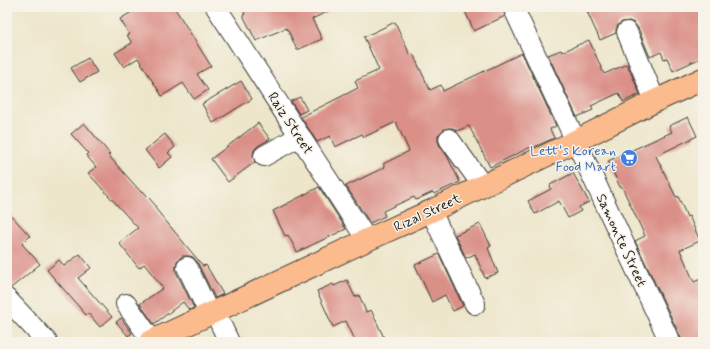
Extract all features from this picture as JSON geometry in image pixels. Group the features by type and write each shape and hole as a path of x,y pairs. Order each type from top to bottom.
{"main road":[{"name":"Rizal Street","path":"151,341 431,211 703,79"}],"street":[{"name":"Raiz Street","path":"216,7 367,240"},
{"name":"Samonte Street","path":"513,7 670,342"},
{"path":"627,32 655,101"},
{"path":"264,156 300,136"},
{"path":"449,139 483,186"},
{"path":"431,211 474,304"},
{"path":"187,267 229,342"},
{"path":"7,298 47,342"},
{"path":"126,304 151,341"}],"building":[{"path":"140,7 174,7 211,66 197,74 208,90 194,99 183,83 162,96 138,58 124,67 115,53 132,43 127,35 129,34 120,19"},
{"path":"241,7 337,7 312,19 322,39 297,50 286,28 256,41 243,15 245,14"},
{"path":"463,7 502,7 505,16 474,31"},
{"path":"585,7 703,7 703,57 673,71 667,58 664,59 661,52 650,57 638,28 634,23 629,21 622,22 618,25 616,33 600,40"},
{"path":"395,22 410,55 413,54 430,90 441,85 443,91 522,53 556,126 550,129 554,138 534,147 533,146 490,167 469,126 457,131 453,128 443,130 438,135 438,141 460,182 434,194 433,192 416,200 414,197 383,211 385,216 370,223 346,186 385,167 383,164 409,151 396,122 364,137 362,134 335,147 330,136 317,142 301,117 358,88 355,81 379,70 364,37"},
{"path":"589,40 604,74 627,64 640,94 623,102 619,93 591,106 593,110 577,117 548,55 561,50 562,52"},
{"path":"88,58 97,72 80,82 71,68"},
{"path":"241,81 252,99 213,123 202,104"},
{"path":"300,97 307,110 299,114 291,101"},
{"path":"688,117 697,136 656,156 676,197 678,196 687,217 689,216 700,241 680,250 694,282 703,278 703,342 683,342 635,241 645,236 608,161 672,132 669,126"},
{"path":"84,123 110,154 108,155 141,192 143,191 156,206 155,208 203,266 206,265 223,294 215,298 197,262 193,257 182,256 177,261 176,272 194,308 189,310 183,302 154,324 140,304 163,288 144,264 139,268 119,243 138,228 88,173 96,167 86,155 88,153 71,134"},
{"path":"258,123 270,139 254,150 253,156 255,162 228,182 211,159"},
{"path":"165,134 175,147 168,153 172,157 159,168 145,150"},
{"path":"573,173 589,202 579,207 581,211 568,218 559,201 535,214 528,201 551,189 550,185"},
{"path":"319,187 346,229 297,252 288,235 285,236 273,211"},
{"path":"7,211 30,236 22,244 40,264 11,288 7,288"},
{"path":"480,224 491,246 488,248 498,273 485,278 475,254 466,258 455,235"},
{"path":"80,254 91,268 78,278 112,317 100,327 88,313 86,315 47,270 59,260 64,266"},
{"path":"439,254 463,306 453,311 445,295 432,302 415,265"},
{"path":"347,280 355,297 359,295 366,312 371,310 386,342 356,342 346,321 333,327 317,291"},
{"path":"121,318 132,333 128,336 116,322"}],"place":[{"name":"Lett's Korean Food Mart","path":"629,158"}]}
